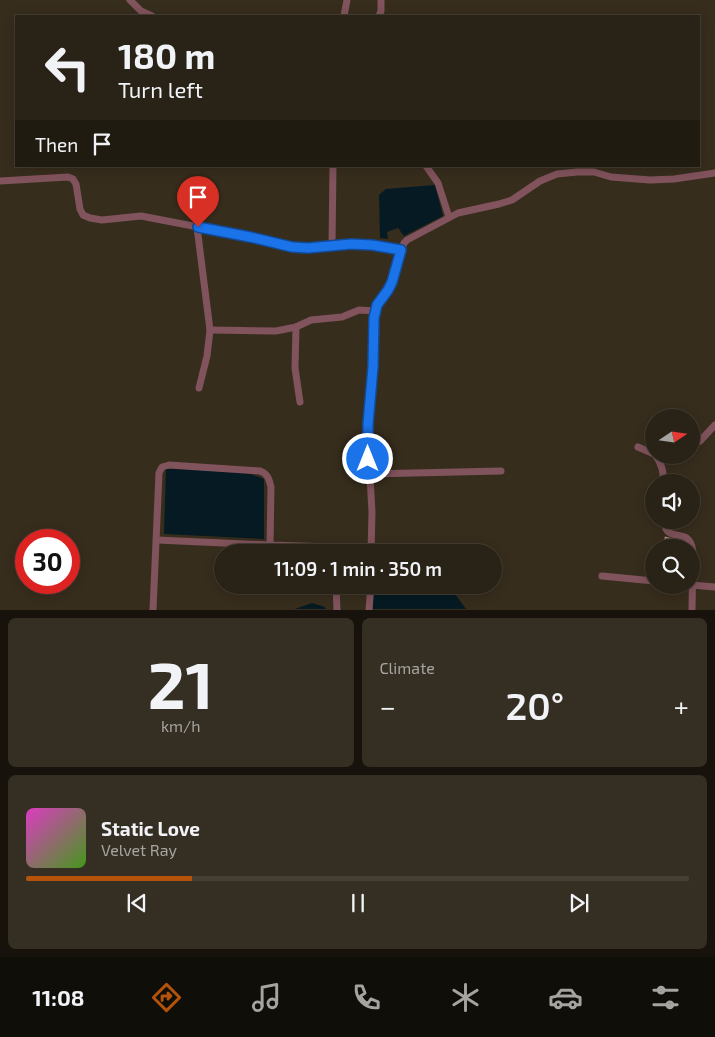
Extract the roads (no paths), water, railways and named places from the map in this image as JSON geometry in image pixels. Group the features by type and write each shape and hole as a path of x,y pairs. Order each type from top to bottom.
{"street":[{"path":"130,0 140,11 150,15"},
{"path":"344,15 347,0"},
{"path":"379,15 381,0"},
{"path":"332,245 333,167"},
{"path":"427,167 438,183 449,217"},
{"path":"371,544 372,512 368,424 374,359 374,318 377,305 392,282 404,243 449,217 466,210 512,200 540,182 557,174 594,172 611,177 650,180 674,179 715,173"},
{"path":"0,181 68,176 76,184 80,209 90,218 102,220 141,216 292,247 308,248 358,244 401,250"},
{"path":"198,227 210,330 207,356 199,388"},
{"path":"210,330 276,332 296,327 311,320 342,317 359,310 376,310"},
{"path":"296,327 295,368 300,402"},
{"path":"700,441 715,425"},
{"path":"638,447 645,451"},
{"path":"153,610 159,473 162,467 169,465 260,471 266,473 272,487 270,544"},
{"path":"370,474 501,471"},
{"path":"667,529 669,532 689,539"},
{"path":"157,540 247,544"},
{"path":"602,576 645,580"},
{"path":"700,586 715,587"},
{"path":"336,594 337,610"},
{"path":"369,610 370,594"},
{"path":"692,594 692,610"}],"water":[{"path":"435,185 443,216 404,236 398,228 387,232 388,239 380,238 379,195 386,189"},
{"path":"166,466 240,470 264,479 264,539 164,534"},
{"path":"372,594 455,594 466,609 373,609"},
{"path":"312,603 326,609 295,609"}]}
